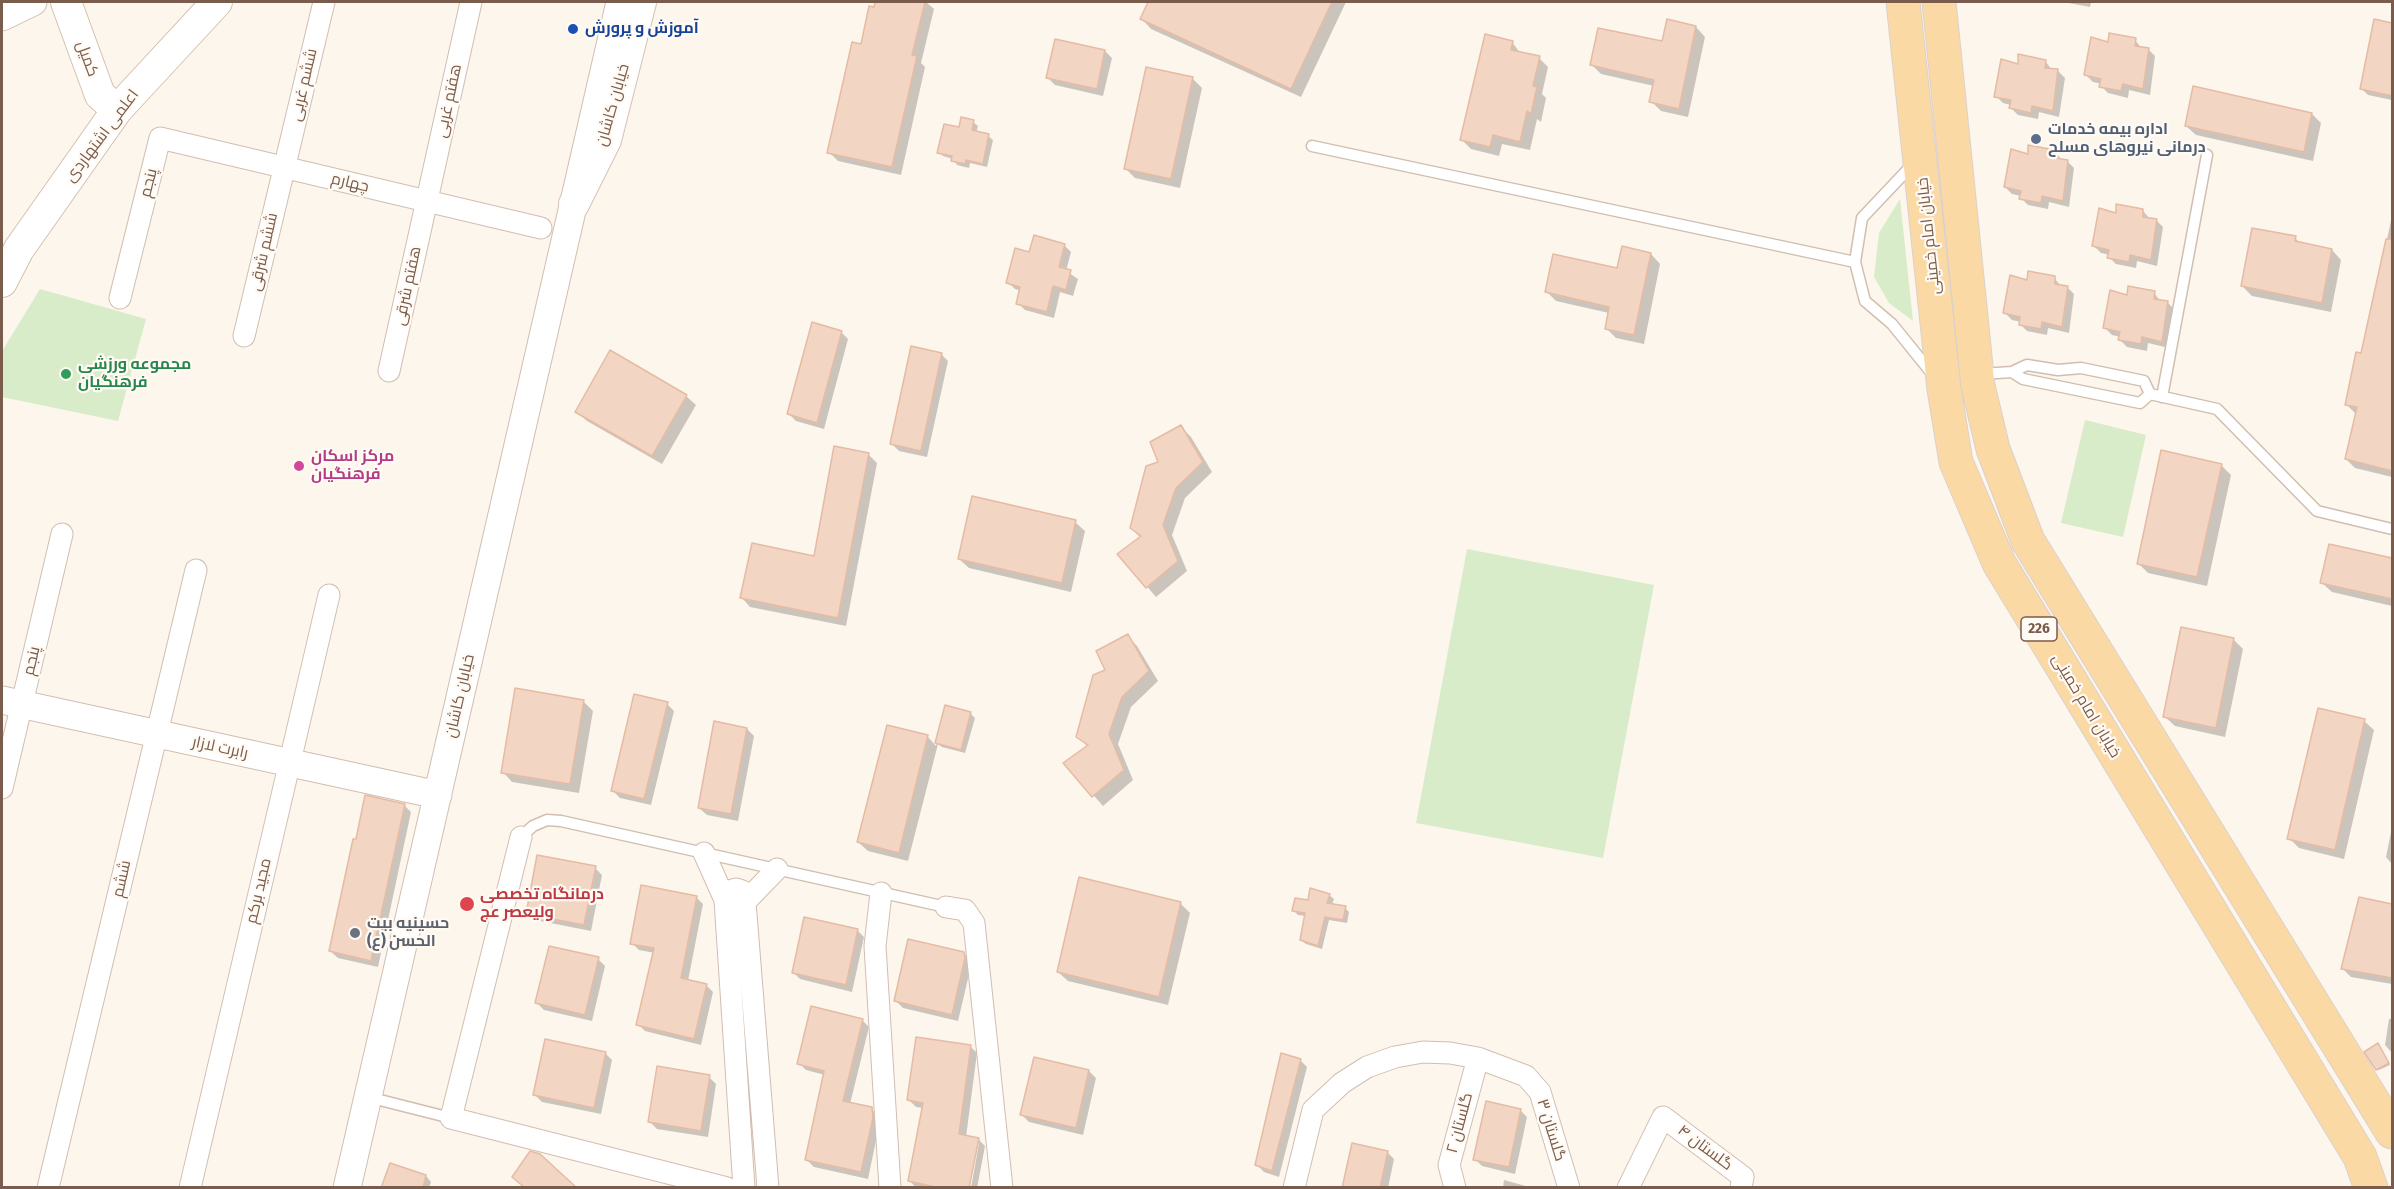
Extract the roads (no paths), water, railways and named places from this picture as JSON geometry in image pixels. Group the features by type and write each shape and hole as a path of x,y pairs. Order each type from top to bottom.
{"main road":[{"name":"کمیل","path":"66,2 100,95 117,110"},
{"name":"اعلمی اشتهاردی","path":"2,282 20,249 117,110 217,2"},
{"name":"خیابان کاشان","path":"574,204 606,140 641,2"},
{"name":"خیابان امام خمینی","path":"1903,2 1944,389 1956,462 1999,563 2360,1157 2371,1188"},
{"name":"226","path":"1939,2 1978,380 1993,449 2028,541 2392,1132"},
{"path":"1944,389 1953,402 1965,404 1974,396 1978,380"},
{"path":"2210,910 2216,895 2227,886 2244,892"}],"street":[{"path":"2,17 33,2"},
{"name":"ششم غربی","path":"284,168 324,2"},
{"name":"هفتم غربی","path":"427,201 471,2"},
{"name":"خیابان کاشان","path":"347,1188 620,2"},
{"name":"چهارم","path":"160,138 541,228"},
{"name":"پنجم","path":"120,298 160,138"},
{"name":"ششم شرقی","path":"244,336 284,168"},
{"name":"هفتم شرقی","path":"389,371 427,201"},
{"name":"پنجم","path":"2,788 11,702 62,534"},
{"name":"ششم","path":"48,1188 196,570"},
{"name":"مجید برکم","path":"190,1188 329,595"},
{"name":"رابرت لازار","path":"11,702 438,795"},
{"path":"521,837 451,1118 727,1188"},
{"path":"704,853 735,901 768,1188"},
{"path":"735,901 777,869"},
{"path":"881,892 875,946 890,1188"},
{"path":"735,901 744,1188"},
{"path":"946,907 964,910 974,923 1002,1188"},
{"path":"1294,1188 1313,1110 1342,1083 1367,1067 1395,1057 1423,1052 1450,1053 1478,1058"},
{"name":"گلستان ۳","path":"1478,1058 1526,1076 1540,1092 1569,1188"},
{"name":"گلستان ۲","path":"1455,1188 1449,1165 1478,1058"},
{"name":"گلستان ۴","path":"1628,1188 1663,1117 1743,1177 1741,1188"}],"lane":[{"path":"1312,146 1855,262"},
{"path":"1921,156 1862,218 1855,262 1864,301 1892,324 1944,389"},
{"path":"2156,396 2207,156"},
{"path":"1978,380 2012,372 2027,365 2058,370 2081,368 2144,381 2156,396"},
{"path":"2055,385 2058,370"},
{"path":"2012,372 2023,379 2140,403 2156,396 2217,409 2317,511 2392,529"},
{"path":"521,837 533,826 547,820 561,820 946,907"},
{"path":"367,1097 451,1118"}],"place":[{"name":"آموزش و پرورش","path":"573,29"},
{"name":"اداره بیمه خدمات درمانی نیروهای مسلح","path":"2036,139"},
{"name":"مجموعه ورزشی فرهنگیان","path":"66,374"},
{"name":"مرکز اسکان فرهنگیان","path":"299,466"},
{"name":"درمانگاه تخصصی ولیعصر عج","path":"467,904"},
{"name":"حسینیه بیت الحسن (ع)","path":"355,933"}]}
